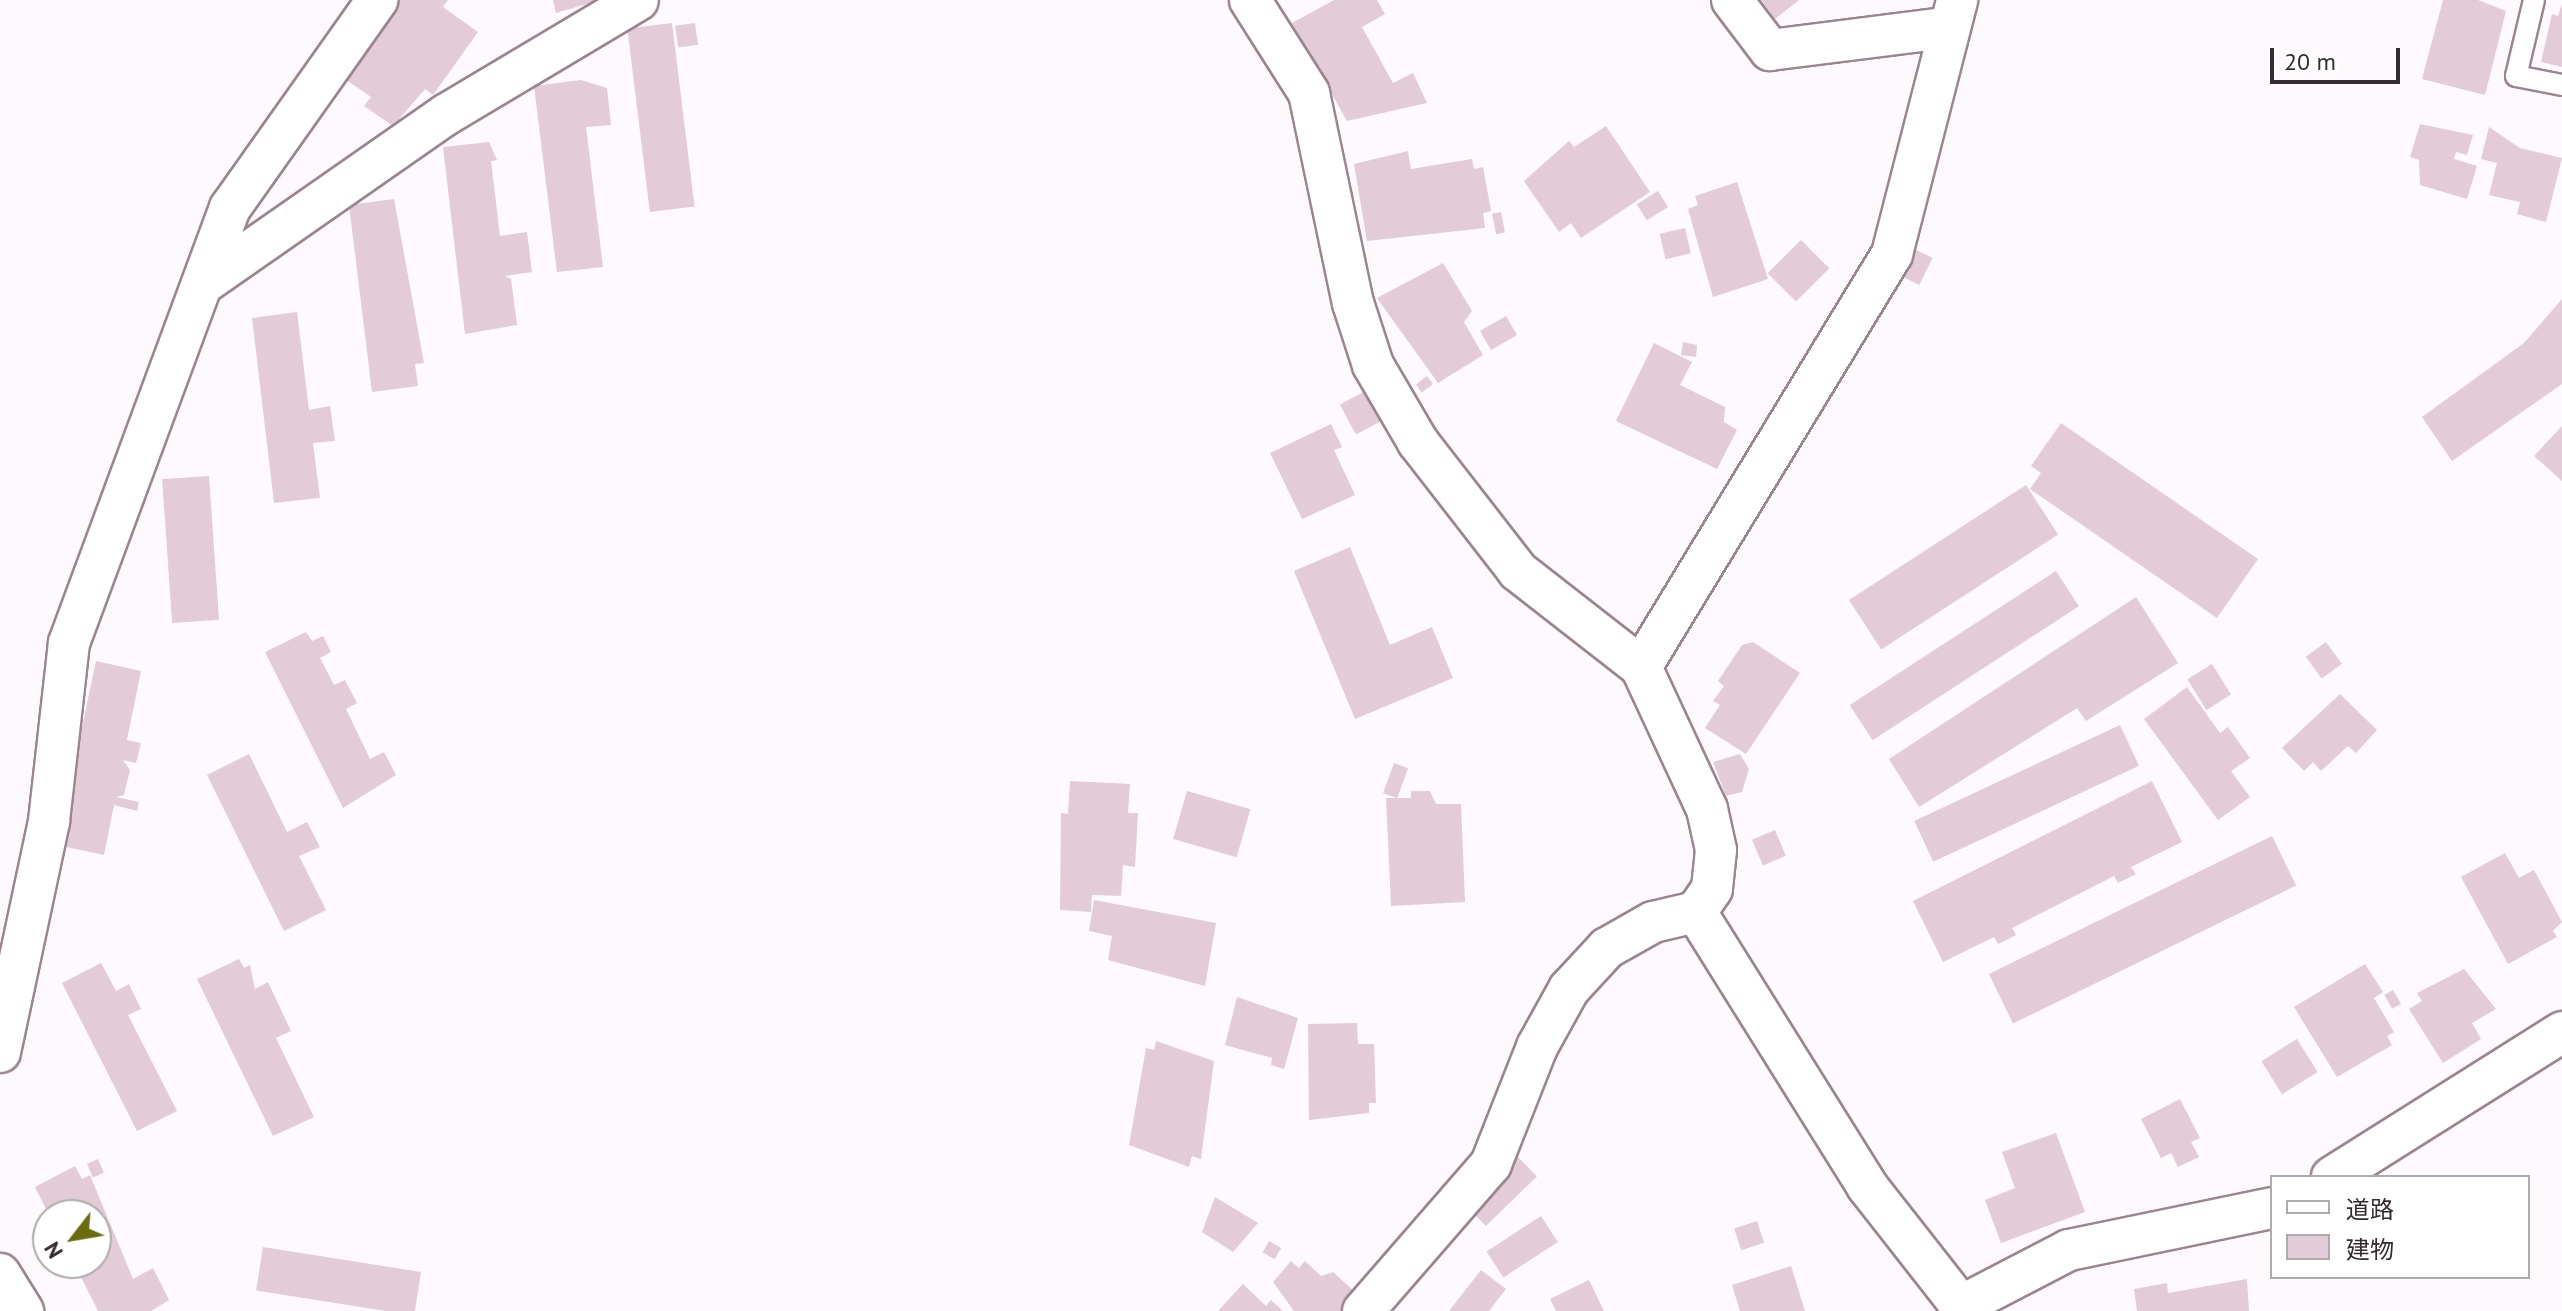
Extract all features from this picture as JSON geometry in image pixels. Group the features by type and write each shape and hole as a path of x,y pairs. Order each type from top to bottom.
{"street":[{"path":"0,1052 49,821 69,643 230,208 377,0"},
{"path":"203,284 447,114 638,0"},
{"path":"1250,0 1309,93 1353,303 1388,392 1518,571 1641,667 1710,823 1712,889 1696,912 1653,922 1607,948 1569,989 1537,1047 1491,1164 1363,1311"},
{"path":"1641,667 1892,254 1951,14 1770,50 1732,0"},
{"path":"1696,912 1867,1186 1961,1306 2069,1250 2270,1208"},
{"path":"2335,1175 2562,1032"}],"lane":[{"path":"2534,0 2516,76 2562,85"}],"building":[{"path":"397,0 448,0 443,7 478,32 433,95 425,89 393,126 364,106 371,97 342,77"},
{"path":"553,0 597,0 597,1 556,13"},
{"path":"1334,0 1377,0 1385,14 1362,27 1393,83 1413,73 1427,103 1347,121 1292,23"},
{"path":"1761,0 1799,0 1775,19"},
{"path":"2443,0 2478,0 2506,11 2485,95 2422,79"},
{"path":"2562,4 2562,67 2541,62 2552,14 2558,16"},
{"path":"672,23 695,207 650,212 627,28"},
{"path":"695,23 698,45 678,48 675,26"},
{"path":"581,80 607,88 611,125 586,127 603,267 557,272 534,86"},
{"path":"2420,124 2473,135 2467,155 2456,152 2454,159 2477,166 2467,199 2420,185 2419,160 2410,157"},
{"path":"1606,126 1650,192 1581,238 1571,223 1559,232 1524,181 1569,141 1574,147"},
{"path":"2489,127 2520,148 2562,158 2546,222 2517,214 2520,202 2489,195 2497,163 2481,159"},
{"path":"489,142 497,160 491,161 500,236 527,232 532,272 505,276 511,279 517,325 465,334 443,147"},
{"path":"1408,151 1411,169 1472,159 1474,169 1483,167 1491,211 1483,213 1485,228 1367,241 1354,164"},
{"path":"1737,182 1768,279 1713,297 1688,209 1698,205 1695,196"},
{"path":"1658,191 1668,207 1647,220 1637,204"},
{"path":"394,199 424,363 415,364 418,386 372,392 349,205"},
{"path":"1501,212 1505,233 1496,234 1492,214"},
{"path":"1685,228 1691,253 1666,259 1660,234"},
{"path":"1801,240 1829,268 1796,302 1768,273"},
{"path":"1910,247 1932,258 1919,285 1897,274"},
{"path":"1443,263 1472,311 1464,322 1483,355 1438,383 1377,298"},
{"path":"2562,299 2562,384 2452,461 2422,417 2524,343"},
{"path":"297,312 309,410 330,406 335,441 313,443 320,498 274,503 252,318"},
{"path":"1506,316 1517,335 1491,350 1480,331"},
{"path":"1683,342 1697,345 1696,357 1681,355"},
{"path":"1654,343 1692,362 1680,385 1725,407 1724,422 1737,430 1717,469 1616,421"},
{"path":"1427,376 1433,384 1422,392 1416,384"},
{"path":"1369,389 1385,419 1356,435 1340,404"},
{"path":"2061,423 2258,559 2217,618 2030,489 2041,473 2031,466"},
{"path":"1331,424 1342,447 1334,450 1355,495 1302,519 1270,453"},
{"path":"2562,426 2562,481 2534,456"},
{"path":"209,476 219,620 172,623 162,479"},
{"path":"2026,485 2058,534 1881,649 1849,600"},
{"path":"1350,547 1390,645 1432,627 1453,678 1355,719 1294,571"},
{"path":"2056,571 2079,606 1873,740 1850,705"},
{"path":"2136,597 2178,663 2086,721 2077,708 1919,807 1889,759"},
{"path":"306,632 312,641 323,636 331,652 320,658 334,685 345,680 357,703 346,709 370,759 384,752 396,775 343,808 265,652"},
{"path":"1753,642 1800,673 1746,754 1705,728 1720,705 1713,701 1724,686 1718,681 1742,645"},
{"path":"2326,642 2342,664 2322,679 2306,657"},
{"path":"96,661 141,671 127,740 141,743 136,763 123,760 130,770 124,795 116,797 139,802 137,811 114,805 104,855 57,845"},
{"path":"2212,664 2231,695 2206,710 2187,679"},
{"path":"2187,687 2220,733 2228,727 2250,758 2231,771 2250,797 2218,820 2144,719"},
{"path":"2340,694 2377,730 2356,753 2348,746 2321,771 2313,762 2304,771 2282,748"},
{"path":"2120,725 2139,766 1933,862 1914,821"},
{"path":"249,754 287,832 307,822 320,847 299,856 326,910 284,931 207,775"},
{"path":"1740,754 1749,769 1742,792 1726,796 1713,762"},
{"path":"1394,763 1408,768 1397,798 1383,793"},
{"path":"1070,781 1130,784 1128,813 1138,813 1135,867 1123,865 1121,896 1092,895 1091,912 1060,910 1061,813 1068,814"},
{"path":"2152,781 2182,842 2131,867 2136,874 2118,883 2114,876 2012,928 2016,935 1998,944 1994,937 1943,962 1913,901"},
{"path":"1187,791 1250,809 1237,857 1173,839"},
{"path":"1411,791 1430,791 1436,804 1461,804 1465,902 1391,906 1386,798 1411,798"},
{"path":"1775,830 1786,856 1763,866 1752,840"},
{"path":"2272,836 2296,885 2013,1024 1989,974"},
{"path":"2505,853 2519,878 2534,870 2562,922 2553,931 2557,937 2508,964 2461,877"},
{"path":"1094,900 1216,923 1205,986 1108,960 1112,936 1089,931"},
{"path":"239,959 244,968 250,965 255,989 268,982 291,1031 276,1038 314,1117 273,1136 197,979"},
{"path":"101,963 116,991 129,984 141,1009 128,1015 177,1111 137,1131 62,983"},
{"path":"2365,964 2383,992 2374,998 2394,1032 2387,1036 2392,1045 2337,1077 2294,1007"},
{"path":"2464,969 2496,1009 2472,1023 2481,1039 2443,1063 2409,1009 2422,1001 2417,993"},
{"path":"2393,990 2401,1004 2392,1009 2384,995"},
{"path":"1237,997 1298,1018 1284,1069 1271,1065 1272,1058 1225,1045"},
{"path":"1357,1023 1358,1044 1374,1044 1376,1103 1369,1103 1369,1113 1309,1120 1308,1024"},
{"path":"2297,1039 2318,1072 2282,1094 2261,1061"},
{"path":"1156,1041 1214,1061 1201,1159 1192,1156 1189,1167 1129,1145 1146,1048 1154,1050"},
{"path":"2180,1099 2200,1138 2191,1142 2199,1157 2178,1167 2171,1153 2161,1158 2141,1119"},
{"path":"2056,1133 2085,1212 2001,1243 1985,1200 2015,1188 2002,1152"},
{"path":"1516,1155 1537,1177 1486,1226 1465,1204"},
{"path":"98,1159 104,1173 93,1177 87,1164"},
{"path":"75,1166 82,1179 90,1175 100,1199 41,1199 35,1187"},
{"path":"1215,1197 1258,1223 1233,1252 1202,1232"},
{"path":"1541,1216 1558,1242 1503,1277 1486,1251"},
{"path":"1757,1221 1764,1243 1741,1250 1734,1228"},
{"path":"112,1228 133,1279 153,1268 169,1300 151,1311 98,1311 82,1279 112,1279"},
{"path":"1269,1241 1281,1248 1275,1259 1262,1252"},
{"path":"263,1247 421,1272 415,1311 386,1311 256,1290"},
{"path":"1291,1261 1299,1268 1305,1261 1321,1276 1333,1272 1354,1291 1352,1299 1341,1311 1294,1311 1273,1282"},
{"path":"1791,1266 1805,1311 1740,1311 1732,1285"},
{"path":"1481,1270 1506,1289 1489,1311 1449,1311"},
{"path":"2247,1279 2249,1311 2137,1311 2134,1289 2167,1283 2168,1293"},
{"path":"1589,1280 1604,1311 1556,1311 1550,1299"},
{"path":"1243,1284 1266,1306 1271,1300 1283,1311 1218,1311"}]}
